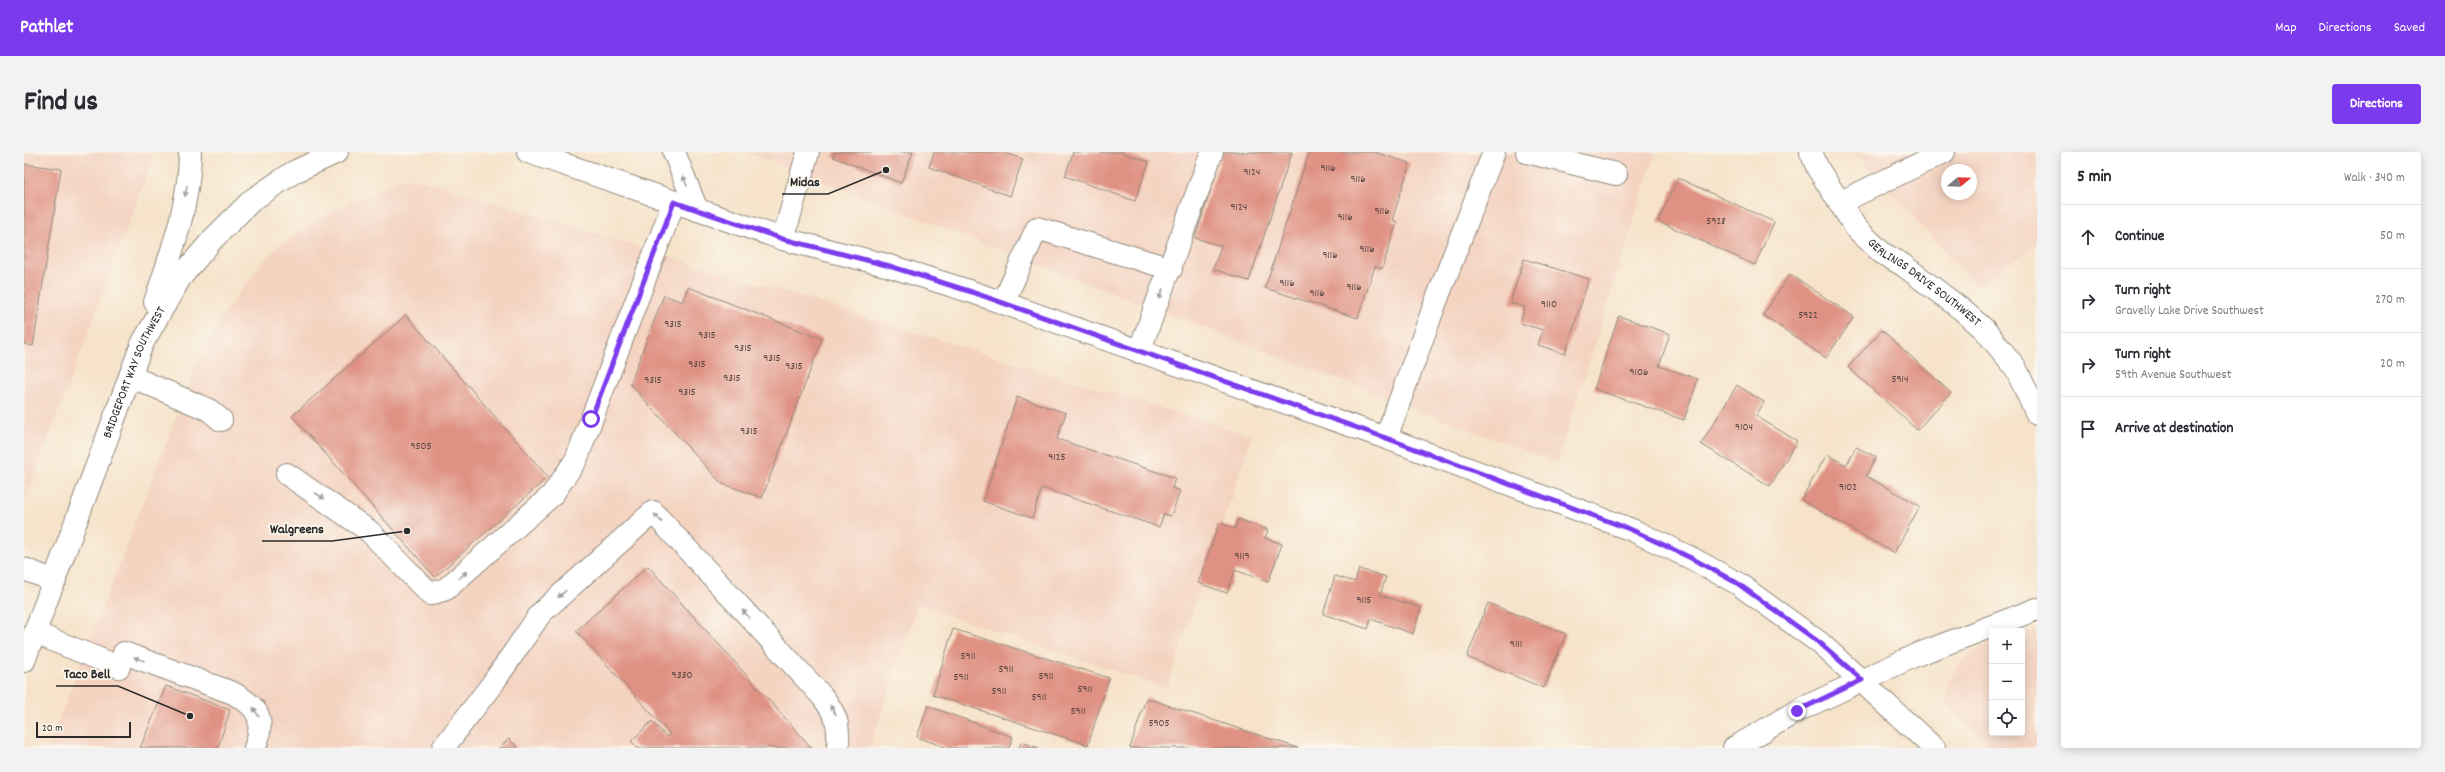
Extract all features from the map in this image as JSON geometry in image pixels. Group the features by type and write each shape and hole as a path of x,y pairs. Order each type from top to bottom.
{"street":[{"path":"142,344 182,212 190,172 190,152"},
{"name":"BRIDGEPORT WAY SOUTHWEST","path":"24,661 142,344 180,278 213,239 252,200 294,172 337,152"},
{"path":"528,152 783,239 886,265 1003,303 1386,438 1632,530 1691,558 1737,583 1820,643 1862,680 1934,748"},
{"path":"674,152 697,210"},
{"path":"783,239 808,152"},
{"path":"1139,352 1171,269 1212,152"},
{"path":"1386,438 1434,304 1494,152"},
{"path":"1527,152 1616,174"},
{"name":"GERLINGS DRIVE SOUTHWEST","path":"1811,152 1818,169 1856,228 1882,253 1903,265 1956,305 1984,330 2016,367 2037,414"},
{"path":"1839,203 1944,152"},
{"path":"287,474 369,530 430,594 446,589 552,495 576,460 674,202"},
{"path":"1003,303 1036,228 1171,269"},
{"path":"130,376 209,410 221,420"},
{"path":"443,748 493,683 542,614 653,512 822,696 836,715 839,732 838,748"},
{"path":"24,569 55,581"},
{"path":"1734,748 1797,711 1916,654 2037,609"},
{"path":"35,633 121,660 233,692 248,701 257,711 262,724 255,748"}],"shaded area":[{"path":"24,152 155,152 24,502"},
{"path":"746,152 1656,152 1557,463"},
{"path":"1855,152 2037,152 2037,244 1977,287"},
{"path":"402,178 422,180 1252,436 1167,688 917,605 870,748 48,748 202,350 228,308 262,263 282,244 315,221"},
{"path":"2037,629 2037,748 1993,748 1948,705 1947,685 1959,663 1982,646 1989,644 1989,736 2025,736 2025,633"}],"building":[{"path":"835,152 913,152 901,183 833,157"},
{"path":"934,152 1003,152 1023,159 1010,196 929,167"},
{"path":"1073,152 1121,152 1149,162 1135,201 1065,176"},
{"path":"1223,152 1292,152 1249,281 1213,269 1221,246 1195,238"},
{"path":"1309,152 1374,152 1410,163 1392,220 1397,222 1382,269 1375,266 1358,318 1265,288"},
{"path":"24,164 61,169 33,346 24,344"},
{"path":"1678,178 1774,222 1755,265 1658,221"},
{"path":"1524,259 1589,279 1565,354 1538,345 1543,330 1520,323 1525,307 1510,303"},
{"path":"1790,274 1854,317 1826,358 1763,315"},
{"path":"688,287 822,339 762,498 721,483 630,384 664,295 682,302"},
{"path":"406,315 548,477 435,577 292,416"},
{"path":"1619,316 1670,334 1659,366 1698,379 1684,420 1594,389"},
{"path":"1882,330 1951,393 1917,430 1848,367"},
{"path":"1737,385 1764,402 1756,416 1797,441 1770,486 1701,444"},
{"path":"1017,397 1066,413 1057,439 1175,478 1172,488 1180,491 1171,516 1164,514 1159,527 1042,488 1032,518 983,501"},
{"path":"1856,447 1876,457 1866,476 1920,506 1894,553 1801,500 1827,454 1846,465"},
{"path":"1238,519 1268,530 1265,538 1282,544 1268,582 1235,570 1227,593 1198,583 1219,523 1235,529"},
{"path":"648,566 812,748 637,748 631,741 652,721 666,737 670,734 576,631"},
{"path":"1359,569 1386,577 1380,595 1421,608 1413,634 1371,619 1368,629 1323,614 1335,576 1355,582"},
{"path":"1488,603 1566,634 1544,688 1467,657"},
{"path":"953,629 1109,678 1088,745 933,695"},
{"path":"166,686 230,710 218,748 140,748"},
{"path":"1146,698 1298,748 1130,748"},
{"path":"928,706 1013,737 1009,748 948,748 917,737"},
{"path":"509,739 518,748 499,748"},
{"path":"1021,742 1039,748 1019,748"}],"place":[{"name":"Midas","path":"886,170"},
{"name":"Walgreens","path":"407,531"},
{"name":"Taco Bell","path":"190,716"}],"route":[{"path":"591,419 674,202 783,239 886,265 972,292 1031,315 1386,438 1632,530 1691,558 1737,583 1820,643 1862,680 1797,711"}]}
